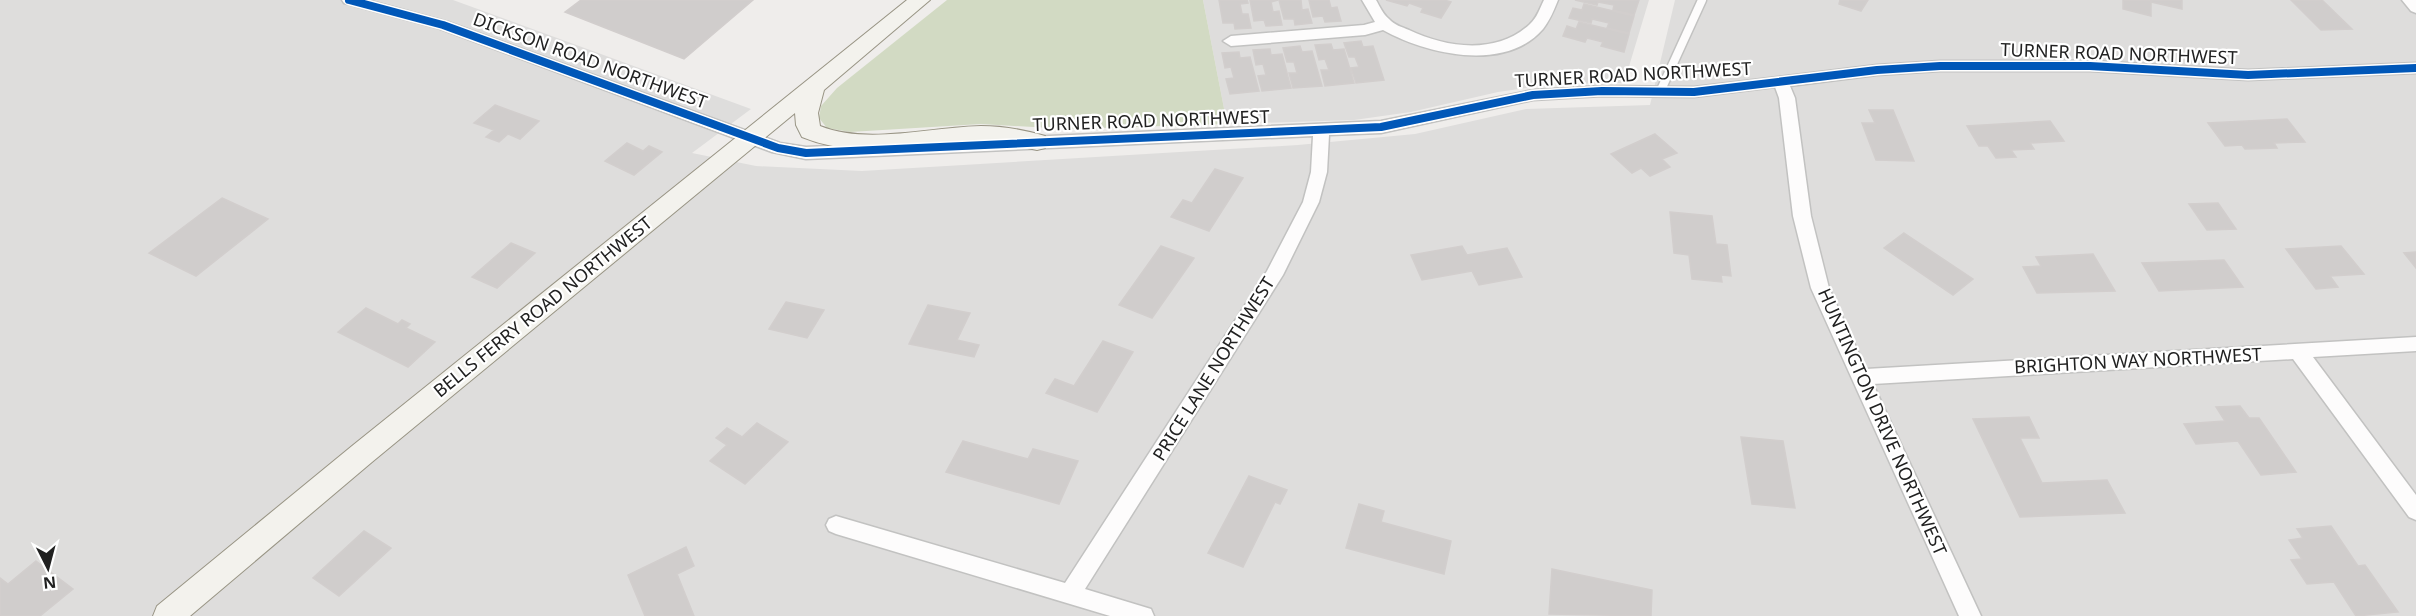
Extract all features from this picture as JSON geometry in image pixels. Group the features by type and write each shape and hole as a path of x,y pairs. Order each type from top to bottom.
{"main road":[{"name":"BELLS FERRY ROAD NORTHWEST","path":"168,616 920,0"},
{"path":"816,84 805,116 810,131 818,136 836,140 867,140 982,134 1005,135 1036,142"}],"street":[{"name":"DICKSON ROAD NORTHWEST","path":"349,0 443,24 749,138"},
{"path":"1369,0 1384,24 1427,45 1476,51 1501,46 1525,36 1537,26 1551,0"},
{"path":"2409,0 2416,8"},
{"path":"1231,41 1365,30 1384,24"},
{"name":"TURNER ROAD NORTHWEST","path":"749,138 778,148 806,153 1321,130 1406,123 1533,95 1602,91 1694,92 1940,66 2091,66 2248,75 2416,68"},
{"name":"HUNTINGTON DRIVE NORTHWEST","path":"1781,82 1787,98 1802,216 1820,288 1970,616"},
{"name":"PRICE LANE NORTHWEST","path":"1070,594 1274,275 1311,202 1319,172 1321,130"},
{"name":"BRIGHTON WAY NORTHWEST","path":"1860,377 2416,344"},
{"path":"2298,351 2416,511"},
{"path":"836,525 1143,616"}],"lane":[{"path":"1660,92 1702,0"}],"shaded area":[{"path":"0,0 453,0 751,109 692,153 756,166 862,171 1298,145 1415,134 1526,109 1650,105 1675,0 2416,0 2416,616 0,616"},
{"path":"1203,0 1649,0 1624,83 1553,84 1498,92 1411,112 1354,120 1227,124"}],"green space":[{"path":"947,0 1203,0 1227,124 1068,129 981,124 850,132 827,128 819,118 821,106 837,88"}],"building":[{"path":"581,0 753,0 684,59 565,12"},
{"path":"1219,0 1247,0 1248,3 1240,4 1242,14 1248,14 1251,28 1235,29 1234,23 1223,23"},
{"path":"1250,0 1278,0 1271,2 1273,12 1279,11 1282,25 1266,26 1264,20 1254,21"},
{"path":"1279,0 1301,0 1302,10 1308,9 1312,23 1295,25 1294,19 1284,19"},
{"path":"1309,0 1329,0 1331,8 1337,7 1341,21 1325,22 1323,16 1313,17"},
{"path":"1386,0 1451,2 1441,18 1421,12 1423,8 1409,3 1407,6"},
{"path":"1575,0 1639,0 1634,15 1613,10 1614,5 1598,2 1597,5"},
{"path":"1840,0 1868,0 1861,11 1839,4"},
{"path":"2123,0 2182,0 2182,9 2151,2 2151,16 2123,9"},
{"path":"2291,0 2322,0 2352,29 2321,30"},
{"path":"1584,4 1634,16 1629,33 1607,28 1609,23 1592,19 1591,23 1569,18 1573,8 1582,10"},
{"path":"1579,22 1629,34 1624,52 1601,46 1603,42 1587,38 1585,42 1563,36 1567,26 1576,29"},
{"path":"1361,41 1363,47 1373,46 1384,80 1356,83 1351,68 1359,67 1355,57 1349,57 1344,43"},
{"path":"1331,44 1333,50 1344,49 1354,83 1325,86 1321,70 1329,70 1325,59 1319,60 1315,45"},
{"path":"1300,46 1302,52 1312,51 1322,86 1293,88 1289,73 1297,73 1294,62 1287,62 1283,48"},
{"path":"1270,49 1271,55 1282,54 1291,88 1262,91 1258,76 1266,75 1263,64 1256,65 1253,50"},
{"path":"1239,52 1240,58 1250,57 1259,91 1230,94 1226,79 1234,78 1231,67 1225,68 1222,53"},
{"path":"495,105 539,121 520,139 508,134 499,142 486,137 494,130 474,123"},
{"path":"1869,110 1893,110 1914,161 1876,160 1862,123 1875,123"},
{"path":"2287,119 2305,142 2274,143 2277,148 2245,149 2242,145 2225,146 2208,123"},
{"path":"2050,121 2064,141 2030,143 2034,149 2011,150 2016,157 1996,158 1988,146 1979,146 1967,126"},
{"path":"1655,134 1677,153 1662,159 1670,167 1650,176 1641,168 1632,173 1611,154"},
{"path":"627,143 643,151 649,146 662,152 634,175 605,161"},
{"path":"1215,169 1243,178 1209,231 1171,217 1183,200 1192,203"},
{"path":"222,198 268,219 196,276 149,253"},
{"path":"2218,203 2236,229 2207,230 2189,204"},
{"path":"1670,212 1712,216 1716,244 1727,245 1731,276 1721,275 1722,282 1692,279 1689,255 1674,253"},
{"path":"1904,233 1973,279 1953,295 1884,248"},
{"path":"511,243 535,253 497,288 472,277"},
{"path":"1161,246 1194,258 1152,318 1119,305"},
{"path":"1462,246 1467,255 1507,248 1522,277 1479,285 1472,271 1422,280 1411,255"},
{"path":"2341,246 2364,274 2330,276 2338,287 2316,289 2286,249"},
{"path":"2416,252 2416,268 2404,253"},
{"path":"2093,254 2115,291 2037,293 2023,267 2041,266 2036,257"},
{"path":"2224,260 2243,287 2159,291 2142,263"},
{"path":"786,302 824,310 807,338 769,329"},
{"path":"928,305 970,313 957,340 979,345 974,357 909,344"},
{"path":"366,308 398,324 402,320 410,324 406,328 435,342 408,367 338,332"},
{"path":"1103,341 1133,352 1097,412 1046,393 1055,379 1074,386"},
{"path":"2240,406 2249,418 2259,418 2296,472 2261,475 2238,441 2196,444 2184,424 2225,421 2216,407"},
{"path":"2029,417 2039,438 2020,438 2042,483 2107,480 2125,513 2020,517 1973,419"},
{"path":"757,423 788,442 745,484 710,461 727,445 716,438 727,428 742,437"},
{"path":"1741,437 1783,441 1795,508 1752,504"},
{"path":"963,441 1028,459 1033,449 1078,461 1059,504 946,472"},
{"path":"1249,476 1287,490 1280,504 1275,502 1243,567 1208,553"},
{"path":"1359,504 1384,511 1381,522 1451,541 1444,574 1346,548"},
{"path":"2331,526 2358,566 2365,565 2398,612 2356,616 2334,582 2307,584 2291,560 2302,559 2289,540 2303,538 2297,529"},
{"path":"364,531 391,548 339,596 313,578"},
{"path":"686,547 694,566 677,574 694,616 645,616 628,575"},
{"path":"36,561 73,589 40,616 0,616 0,578 8,584"},
{"path":"1552,569 1652,590 1651,616 1549,614"}],"cycle path":[{"path":"349,0 443,25 778,148 806,153 1381,127 1533,95 1602,91 1694,92 1877,70 1940,66 2090,66 2248,75 2416,68"}]}
